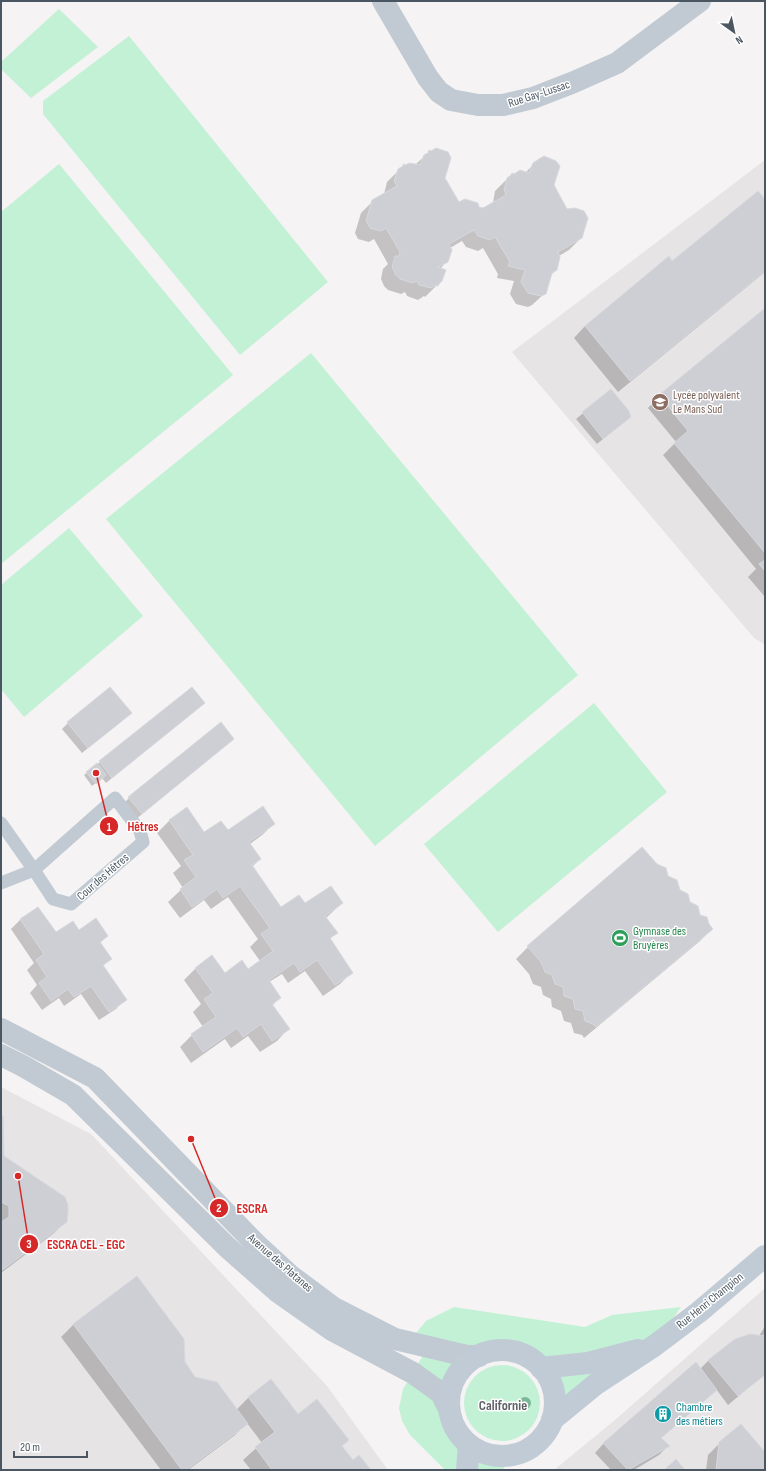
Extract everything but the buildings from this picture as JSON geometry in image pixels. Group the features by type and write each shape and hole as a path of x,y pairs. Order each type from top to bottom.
{"street":[{"name":"Rue Gay-Lussac","path":"383,1 428,78 439,92 451,100 478,105 503,105 533,98 617,63 700,1"},
{"name":"Avenue des Platanes","path":"1,1029 95,1078 255,1243 291,1276 334,1308 395,1339 467,1356 480,1356"},
{"name":"Avenue des Platanes","path":"1,1055 24,1066 73,1095 227,1247 278,1292 332,1330 413,1373 441,1393 449,1409"},
{"name":"Rue Henri Champion","path":"552,1420 596,1384 654,1346 699,1312 765,1256"},
{"name":"Rue Henri Champion","path":"541,1368 588,1363 654,1346"},
{"path":"496,1351 510,1351 530,1358 541,1368 551,1383 555,1400 552,1420 545,1433 536,1444 509,1462 506,1456 491,1455 480,1452 469,1445 459,1435 455,1428 449,1409 452,1387 456,1377 466,1364 480,1356 496,1351"},
{"path":"467,1470 469,1445"}],"lane":[{"name":"Cour des Hêtres","path":"1,823 34,870 53,899 72,904 143,842 140,831 115,798 34,870 1,883"}],"shaded area":[{"name":"Lycée polyvalent Le Mans Sud","path":"765,160 765,645 754,638 512,352"},
{"path":"1,1087 91,1134 327,1386 388,1470 1,1470"},
{"path":"765,1288 765,1470 554,1470 615,1420"}],"green space":[{"path":"59,9 98,47 31,98 1,69 1,62"},
{"path":"129,36 328,282 240,355 43,114 43,101"},
{"path":"59,164 233,375 1,564 1,212"},
{"path":"311,353 578,675 375,846 106,519"},
{"path":"69,528 143,616 24,717 1,689 1,585"},
{"path":"594,703 667,792 498,932 424,844"},
{"path":"454,1307 585,1327 612,1315 681,1307 654,1346 554,1410 552,1388 546,1375 537,1364 525,1356 512,1352 499,1351 485,1354 469,1362 458,1374 451,1390 449,1404 453,1424 465,1441 481,1452 498,1456 516,1455 502,1470 445,1470 410,1435 402,1421 399,1408 403,1389 428,1347 416,1333 426,1321"},
{"path":"502,1365 517,1368 529,1376 537,1388 540,1403 537,1418 529,1430 517,1438 502,1441 487,1438 475,1430 467,1418 464,1403 467,1388 475,1376 487,1368"}],"place":[{"name":"Lycée polyvalent Le Mans Sud","path":"660,402"},
{"name":"Hêtres","path":"96,773"},
{"name":"Gymnase des Bruyères","path":"620,938"},
{"name":"ESCRA","path":"191,1139"},
{"name":"ESCRA CEL - EGC","path":"18,1176"},
{"name":"Chambre des métiers","path":"663,1414"}],"district":[{"name":"Californie","path":"503,1405"}]}
